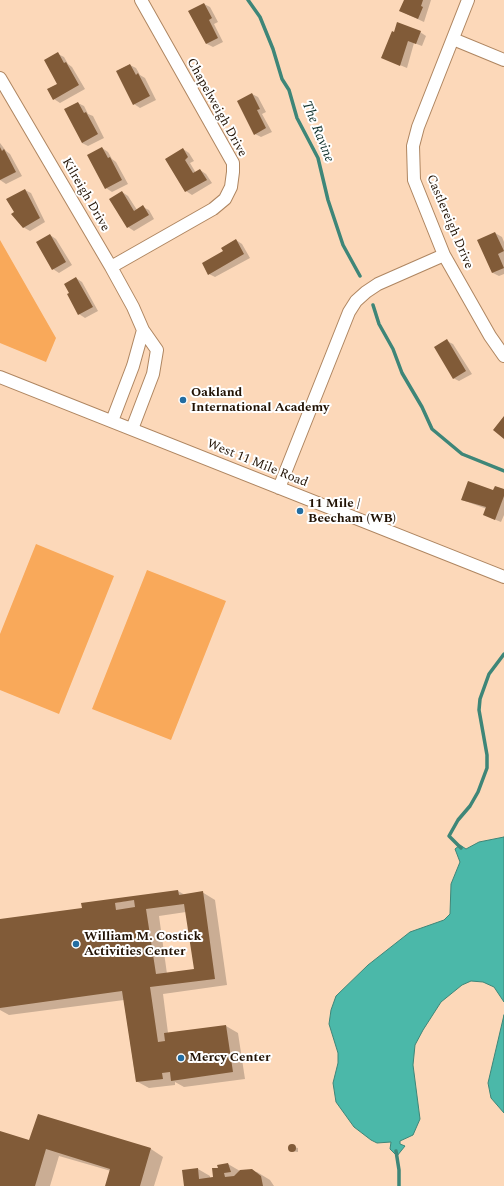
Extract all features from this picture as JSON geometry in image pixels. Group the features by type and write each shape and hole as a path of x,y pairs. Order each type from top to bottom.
{"street":[{"name":"Chapelweigh Drive","path":"112,267 213,209 225,199 231,187 233,172 233,163 141,0"},
{"name":"Castlereigh Drive","path":"468,0 418,127 413,146 414,180 444,255 486,329 504,356"},
{"path":"453,39 504,60"},
{"name":"Kilreigh Drive","path":"0,78 112,267 143,330 157,350 153,374 132,429"},
{"path":"279,488 349,312 356,301 378,284 444,255"},
{"path":"112,421 133,366 143,330"},
{"name":"West 11 Mile Road","path":"0,377 504,577"}],"shaded area":[{"path":"0,240 56,338 46,362 0,343"},
{"path":"36,544 114,576 59,714 0,690 0,634"},
{"path":"147,570 226,601 171,740 92,709"}],"water":[{"path":"504,837 504,1002 494,987 483,982 471,981 462,985 441,1002 415,1045 413,1065 420,1119 413,1135 400,1141 400,1144 405,1146 397,1156 390,1149 391,1142 377,1143 354,1127 336,1102 333,1083 338,1063 338,1053 329,1024 331,1010 336,996 368,965 410,932 444,920 450,914 451,884 460,862 455,849 460,845 466,849 479,842"},
{"path":"504,1015 504,1113 491,1098 488,1083"}],"building":[{"path":"404,0 423,0 421,6 423,7 418,19 399,11"},
{"path":"204,3 212,18 209,20 218,38 206,44 188,11"},
{"path":"397,22 421,31 416,44 408,41 400,66 381,58 392,31 394,32"},
{"path":"58,52 64,63 66,62 79,85 53,100 47,89 57,84 44,60"},
{"path":"130,64 136,75 138,73 150,96 133,105 116,71"},
{"path":"252,93 260,109 257,110 266,128 254,135 237,101"},
{"path":"78,102 84,113 86,112 98,134 82,143 64,109"},
{"path":"0,147 2,151 4,149 16,172 0,180"},
{"path":"102,147 108,158 110,157 122,180 105,189 87,155"},
{"path":"183,148 188,157 185,160 193,173 200,169 207,180 185,192 165,159"},
{"path":"25,189 40,218 23,228 11,214 14,212 6,199"},
{"path":"122,191 134,211 143,205 149,215 127,228 109,199"},
{"path":"495,232 504,251 498,254 504,268 492,273 477,240"},
{"path":"50,234 66,262 52,270 36,242"},
{"path":"236,239 244,254 208,275 202,263 223,251 221,248"},
{"path":"76,277 93,307 78,315 67,294 69,293 64,284"},
{"path":"447,339 466,371 453,379 434,347"},
{"path":"504,416 504,439 493,430"},
{"path":"468,481 493,490 495,486 504,489 504,496 495,520 483,515 486,507 461,500"},
{"name":"William M. Costick Activities Center","path":"178,890 179,895 203,891 215,979 150,987 158,1042 165,1041 164,1033 226,1025 233,1072 171,1081 170,1072 162,1073 163,1079 136,1082 122,991 0,1008 0,919 82,908 81,903","holes":["134,900 135,907 116,910 115,903","184,904 194,969 156,974 146,909"]},
{"path":"38,1114 151,1148 140,1186 105,1186 110,1169 46,1149 35,1186 0,1186 0,1131 29,1140"},
{"path":"292,1144 295,1145 295,1151 292,1152 289,1151 288,1148 289,1145"},
{"path":"228,1163 231,1172 224,1173 225,1177 234,1176 240,1170 252,1169 261,1176 263,1186 184,1186 182,1170 198,1168 199,1179 213,1177 212,1168 218,1168 217,1165"}],"waterway":[{"name":"The Ravine","path":"248,0 260,17 273,49 282,79 289,90 297,118 318,158 328,200 343,245 360,276"},
{"name":"The Ravine","path":"373,305 379,324 393,349 402,373 422,407 432,429 462,454 504,471"},
{"name":"The Ravine","path":"461,848 449,836 458,820 470,806 478,792 487,768 487,755 479,710 480,699 489,674 504,654"},
{"path":"396,1151 399,1170 399,1186"}],"place":[{"name":"Oakland International Academy","path":"183,400"},
{"name":"11 Mile / Beecham (WB)","path":"300,511"},
{"name":"William M. Costick Activities Center","path":"76,944"},
{"name":"Mercy Center","path":"181,1058"}]}
